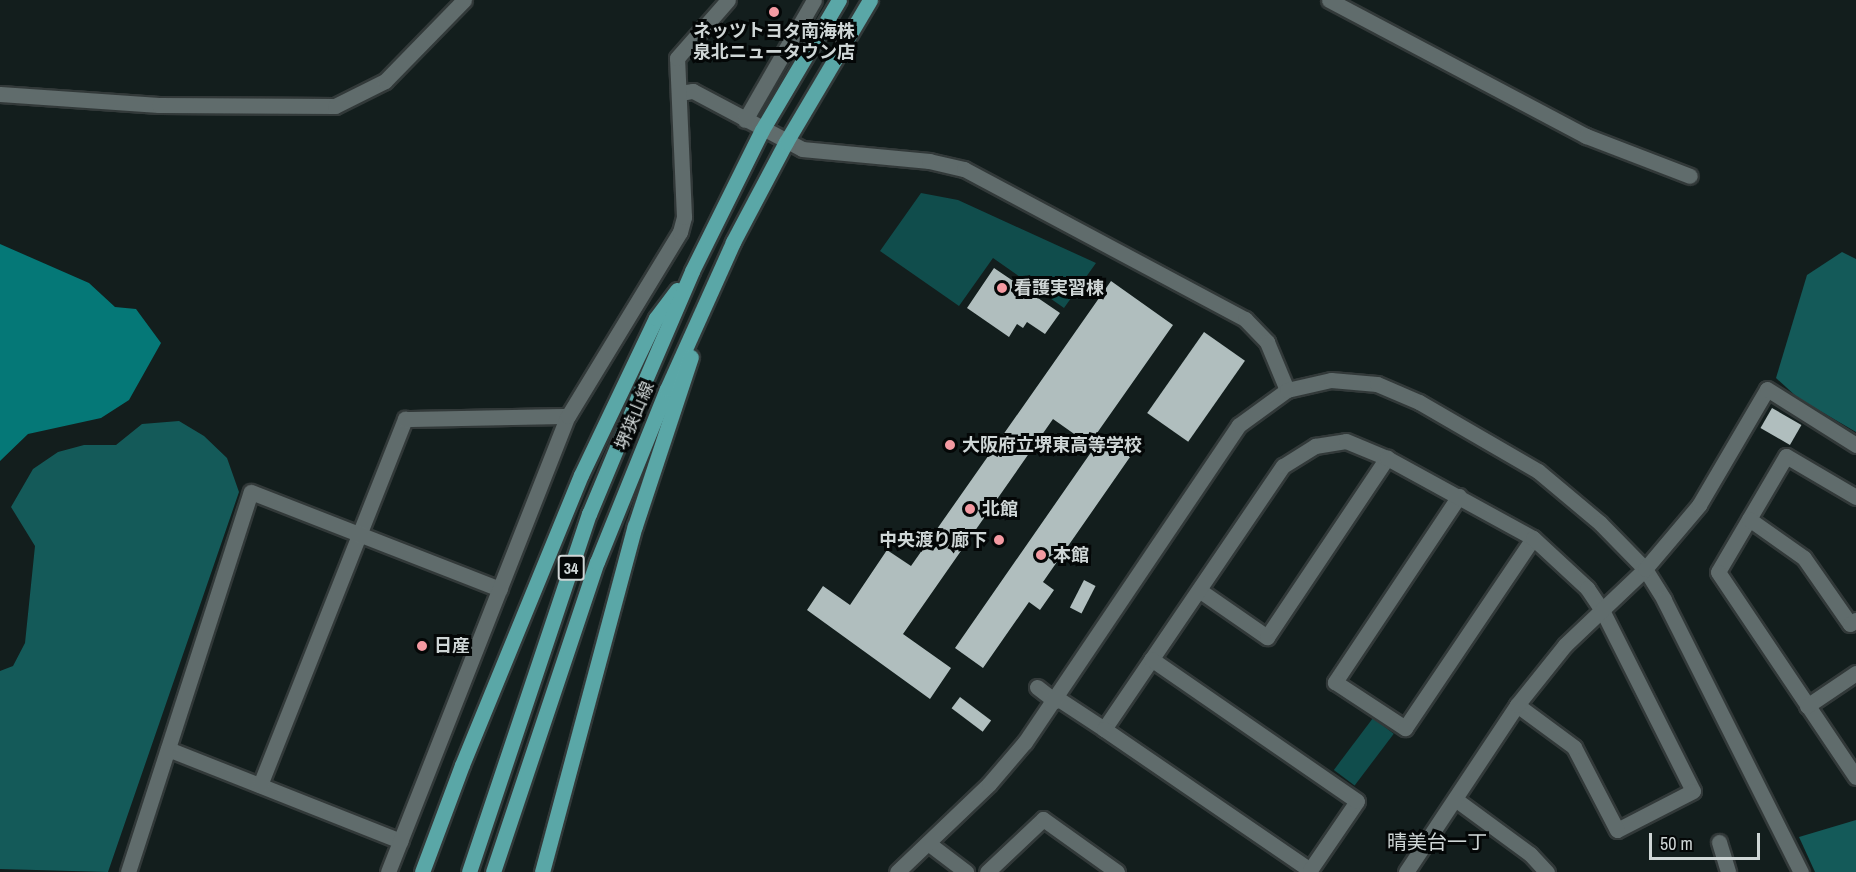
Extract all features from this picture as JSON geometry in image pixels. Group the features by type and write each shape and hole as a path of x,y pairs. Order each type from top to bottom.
{"main road":[{"name":"堺狭山線","path":"469,872 589,514 692,271 762,130 839,0"},
{"name":"堺狭山線","path":"493,872 597,562 668,389 734,242 786,142 870,0"},
{"path":"422,872 462,765 581,475 656,318 692,271"},
{"path":"542,872 635,526 714,289"}],"street":[{"path":"0,94 159,105 335,106 385,81 464,0"},
{"path":"388,872 567,416 680,232 684,217 677,58 728,0"},
{"path":"745,120 814,0"},
{"path":"1329,0 1586,136 1690,176"},
{"path":"680,93 693,91 762,130 802,149 929,161 964,169 1245,319 1267,342 1287,390"},
{"path":"897,872 995,778 1056,699 1239,425 1287,390 1331,380 1377,384 1419,402 1538,471 1576,499 1645,569 1801,872"},
{"path":"1406,872 1517,705 1565,645 1603,612 1645,569 1699,505 1767,388 1856,445"},
{"path":"260,785 357,534 405,419 567,416"},
{"path":"1104,729 1283,466 1315,446 1346,441 1387,458 1533,538 1587,588 1603,612 1693,791 1617,830 1574,747 1517,705"},
{"path":"1856,497 1786,456 1718,572 1856,777"},
{"path":"1199,590 1267,637 1387,458"},
{"path":"128,872 251,492 500,589"},
{"path":"1460,496 1335,682 1406,728 1533,538"},
{"path":"1749,519 1804,558 1850,624 1856,620"},
{"path":"1037,687 1104,729 1310,870 1357,801 1151,659"},
{"path":"1807,705 1856,673"},
{"path":"168,749 400,841"},
{"path":"1455,799 1530,854 1547,872"},
{"path":"987,872 1043,819 1117,872"},
{"path":"1719,842 1726,871"},
{"path":"928,843 966,872"}],"shaded area":[{"path":"921,193 958,200 1096,263 1064,308 993,258 959,306 880,251"},
{"path":"0,244 89,283 115,307 136,309 161,343 129,400 101,418 28,434 0,461"},
{"path":"1842,252 1856,259 1856,432 1798,398 1776,378 1807,275"},
{"path":"179,421 204,436 227,458 239,492 108,872 0,869 0,671 13,666 25,643 35,546 11,507 33,469 58,452 84,445 116,445 142,424"},
{"path":"1373,718 1394,734 1355,786 1334,770"},
{"path":"1856,820 1856,872 1815,872 1799,837"}],"building":[{"name":"看護実習棟","path":"994,268 1060,313 1045,334 1027,322 1023,328 1017,324 1009,337 967,308"},
{"path":"1111,281 1173,325 1097,433 1130,457 1043,582 1054,590 1040,610 1029,602 983,668 955,648 1094,448 1053,419 903,634 951,668 930,699 807,610 823,586 850,605 887,550 911,566"},
{"path":"1204,332 1245,361 1188,442 1147,413"},
{"path":"1772,408 1801,425 1790,445 1760,428"},
{"path":"1084,580 1096,586 1082,614 1070,608"},
{"path":"960,697 991,720 983,732 952,708"}],"place":[{"name":"ネッツトヨタ南海株 泉北ニュータウン店","path":"774,12"},
{"name":"看護実習棟","path":"1002,288"},
{"name":"大阪府立堺東高等学校","path":"950,445"},
{"name":"北館","path":"970,509"},
{"name":"中央渡り廊下","path":"999,540"},
{"name":"本館","path":"1041,555"},
{"name":"日産","path":"422,646"}],"district":[{"name":"晴美台一丁","path":"1437,841"}]}
